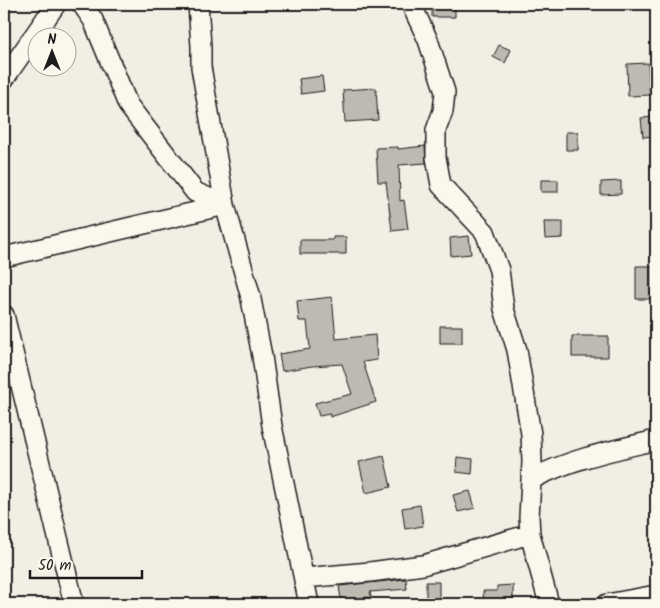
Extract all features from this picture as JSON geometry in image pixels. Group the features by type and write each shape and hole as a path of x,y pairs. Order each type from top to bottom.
{"street":[{"path":"4,79 56,4"},
{"path":"82,4 93,20 128,105 195,192 225,206"},
{"path":"198,4 201,67 225,206 250,294 262,356 272,426 309,604"},
{"path":"411,4 428,40 445,92 443,111 436,130 436,157 440,185 485,232 499,270 504,309 517,350 531,434 530,534 549,604"},
{"path":"4,256 225,206"},
{"path":"4,315 74,604"},
{"path":"532,479 604,452 656,440"},
{"path":"304,578 423,565 530,534"},
{"path":"607,604 656,595"}],"building":[{"path":"432,4 455,4 455,17 432,17"},
{"path":"499,45 511,50 505,63 493,57"},
{"path":"648,63 650,95 628,96 627,64"},
{"path":"322,76 324,91 301,94 299,79"},
{"path":"376,88 378,120 345,122 343,90"},
{"path":"655,117 656,136 643,137 641,118"},
{"path":"566,132 578,132 578,150 566,150"},
{"path":"425,146 426,163 399,165 400,201 404,200 408,229 392,231 386,182 378,182 376,148 398,147 398,149"},
{"path":"541,180 558,180 558,192 541,192"},
{"path":"621,181 621,194 601,195 601,182"},
{"path":"544,222 563,222 563,238 545,239"},
{"path":"469,236 471,254 451,256 450,238"},
{"path":"333,237 346,237 346,254 300,254 300,240 333,240"},
{"path":"636,266 656,266 656,299 636,299"},
{"path":"332,297 336,339 375,335 377,360 363,362 376,402 330,417 330,414 319,416 315,403 352,394 342,364 282,371 279,354 310,349 307,321 299,321 297,301"},
{"path":"440,326 462,326 462,343 440,343"},
{"path":"572,336 608,336 608,357 572,357"},
{"path":"384,456 391,487 366,493 359,462"},
{"path":"457,457 473,459 472,474 456,472"},
{"path":"470,491 475,508 458,512 453,495"},
{"path":"420,505 423,526 405,529 402,508"},
{"path":"406,579 407,589 370,592 371,597 341,600 339,586"},
{"path":"426,582 439,582 439,603 426,603"},
{"path":"513,585 513,604 484,604 483,591 497,591 497,586"}]}
